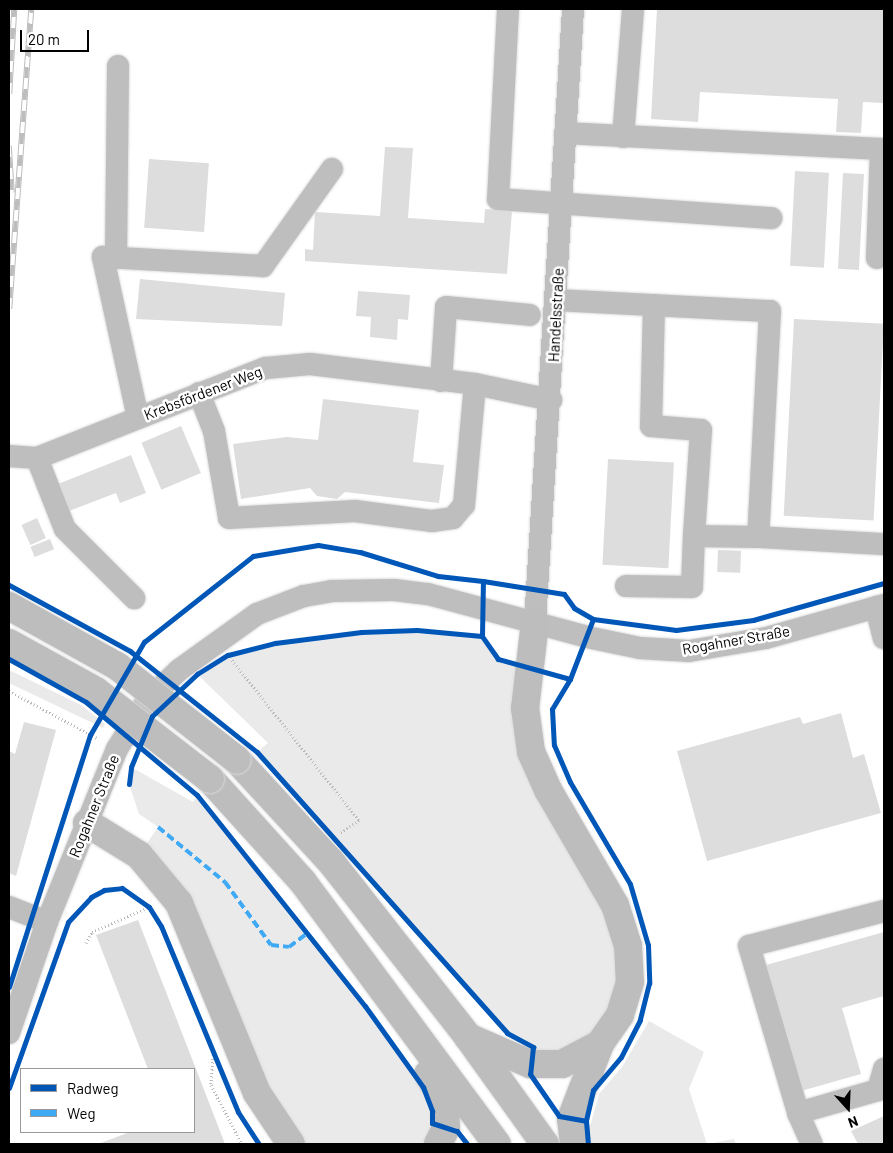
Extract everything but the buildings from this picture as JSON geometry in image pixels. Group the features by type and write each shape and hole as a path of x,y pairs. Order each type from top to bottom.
{"highway":[{"path":"9,606 117,666 237,760 331,862 468,1037 546,1144"},
{"path":"535,622 525,708 531,752 548,790 615,905 628,946 630,982 620,1015 600,1044 571,1119 574,1144"},
{"path":"9,643 96,690 210,779 302,882 497,1144"},
{"path":"87,822 139,855 179,903 257,1093 291,1144"},
{"path":"302,882 313,917 404,1035 445,1102 446,1128 438,1144"},
{"path":"468,1037 530,1064 562,1064 600,1044"}],"street":[{"path":"508,9 498,199 771,218"},
{"name":"Handelsstraße","path":"535,622 551,400 565,133 574,9"},
{"path":"623,137 633,9"},
{"path":"116,258 118,66"},
{"path":"565,133 882,149 877,258"},
{"path":"138,418 103,256 263,266 332,169"},
{"path":"557,300 770,311 758,537"},
{"path":"626,586 692,587 701,430 651,426 654,305"},
{"path":"441,381 446,307 530,315"},
{"name":"Krebsfördener Weg","path":"9,456 36,458 266,368 310,364 475,384 551,400"},
{"path":"199,394 214,431 229,518 355,511 432,521 453,518 464,505 475,384"},
{"path":"36,458 65,529 134,598"},
{"path":"694,536 758,537 884,544"},
{"name":"Rogahner Straße","path":"9,1033 17,984 48,922 117,749 146,702 216,641 257,614 304,596 332,591 394,590 428,594 640,648 689,651 766,638 880,606"},
{"path":"880,606 884,638"},
{"path":"9,908 48,922"},
{"path":"812,1144 798,1113 749,946 884,911"},
{"path":"798,1113 878,1090 884,1069"}],"path":[{"path":"216,641 359,820 334,838"},
{"path":"9,691 117,749"},
{"path":"86,943 92,932 149,907"},
{"path":"214,1052 211,1085 242,1144"}],"shaded area":[{"path":"417,630 482,636 498,659 533,666 525,708 628,946 600,1044 530,1064 532,1047 507,1033 257,752 268,743 197,674 228,655 275,643"},
{"path":"9,670 81,705 105,724 103,728 9,683"},
{"path":"131,767 193,802 197,795 365,1006 423,1087 432,1111 431,1144 291,1144 191,927 139,855 158,827 139,814 129,784"},
{"path":"649,1021 704,1052 689,1089 707,1144 577,1144 591,1123 599,1094 622,1067"},
{"path":"734,1139 736,1144 707,1144"}],"railway":[{"path":"9,94 14,9"},
{"path":"9,309 31,9"},
{"path":"9,146 12,193"}],"marked path":[{"path":"158,827 225,882 271,945 289,947 306,934"}],"cycle path":[{"path":"9,987 90,735 144,642 253,556 318,545 360,552 438,576 483,581"},
{"path":"593,619 570,679 498,659 482,636 483,581 564,594 574,608 593,619 676,630 753,620 884,583"},
{"path":"9,585 130,651 257,752 507,1033 533,1047 530,1074 559,1116 586,1121"},
{"path":"129,784 131,767 152,716 197,674 228,655 275,643 361,632 417,630 482,636"},
{"path":"9,659 86,702 197,795 365,1006 423,1087 432,1111 432,1123 457,1131 467,1144"},
{"path":"570,679 552,709 554,745 570,782 630,884 648,945 649,983 640,1020 621,1057 593,1090 586,1121 588,1144"},
{"path":"9,1088 68,922 91,897 104,890 122,888 149,907 161,926 238,1112 259,1144"}]}
